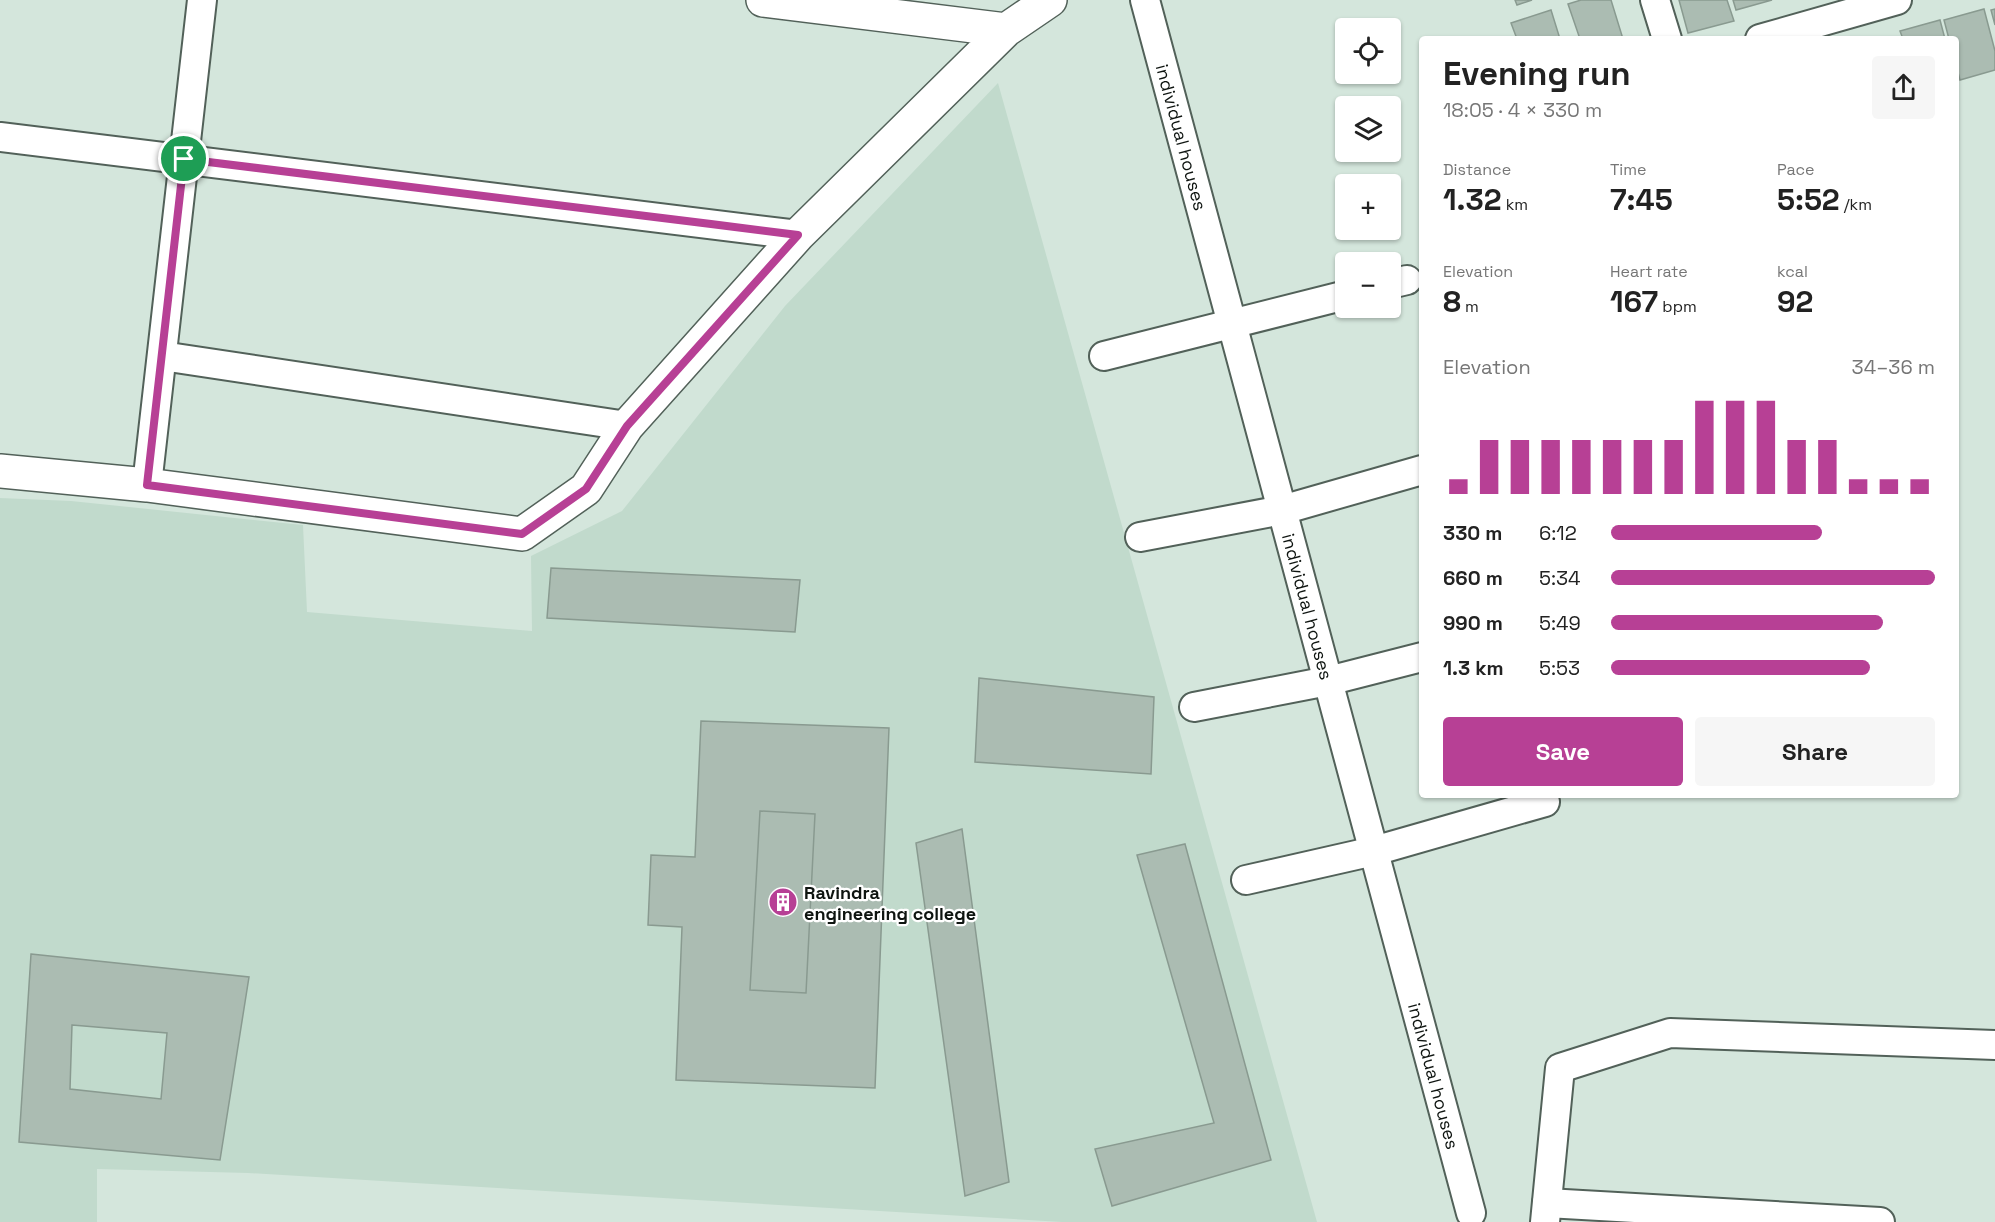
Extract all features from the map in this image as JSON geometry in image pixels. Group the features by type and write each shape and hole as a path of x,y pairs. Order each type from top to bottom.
{"street":[{"path":"147,485 202,0"},
{"path":"0,471 147,485 522,534 586,489 627,426 798,235 1006,30 1050,0"},
{"name":"individual houses","path":"1145,0 1471,1213"},
{"path":"1655,0 1666,36"},
{"path":"1771,36 1897,0"},
{"path":"783,1 1006,30"},
{"path":"0,137 798,235"},
{"path":"1104,356 1335,298"},
{"path":"162,356 627,426"},
{"path":"1140,537 1282,510 1419,471"},
{"path":"1194,707 1328,681 1419,658"},
{"path":"1246,880 1374,851 1545,802"},
{"path":"1880,1222 1546,1212 1560,1068 1670,1033 1995,1046"}],"shaded area":[{"path":"998,83 1317,1222 1062,1222 248,1173 97,1169 97,1222 0,1222 0,498 71,501 303,525 307,612 532,631 531,556 622,511 785,306"}],"building":[{"path":"1515,0 1532,0 1517,5"},
{"path":"1581,0 1611,0 1622,36 1579,36 1568,4"},
{"path":"1679,0 1727,0 1734,21 1688,33"},
{"path":"1733,0 1772,0 1736,10"},
{"path":"1984,9 1995,51 1995,70 1960,80 1959,36 1948,36 1944,20"},
{"path":"1995,9 1995,25 1991,10"},
{"path":"1551,10 1559,36 1516,36 1511,23"},
{"path":"1940,20 1944,36 1902,36 1900,31"},
{"path":"551,568 800,580 795,632 547,618"},
{"path":"979,678 1154,697 1151,774 975,762"},
{"path":"701,721 889,728 875,1088 676,1080 682,927 648,925 651,855 695,857","holes":["760,811 815,814 806,993 750,990"]},
{"name":"Ravindra engineering college","path":"760,811 815,814 806,993 750,990"},
{"path":"962,829 1009,1182 965,1196 916,843"},
{"path":"1185,844 1271,1160 1112,1206 1095,1149 1214,1123 1137,855"},
{"path":"31,954 249,977 220,1160 19,1142","holes":["72,1025 167,1033 161,1099 70,1089"]}],"place":[{"name":"Ravindra engineering college","path":"783,902"}],"route":[{"path":"184,159 798,235 627,426 586,489 522,534 147,485 184,159"}]}
